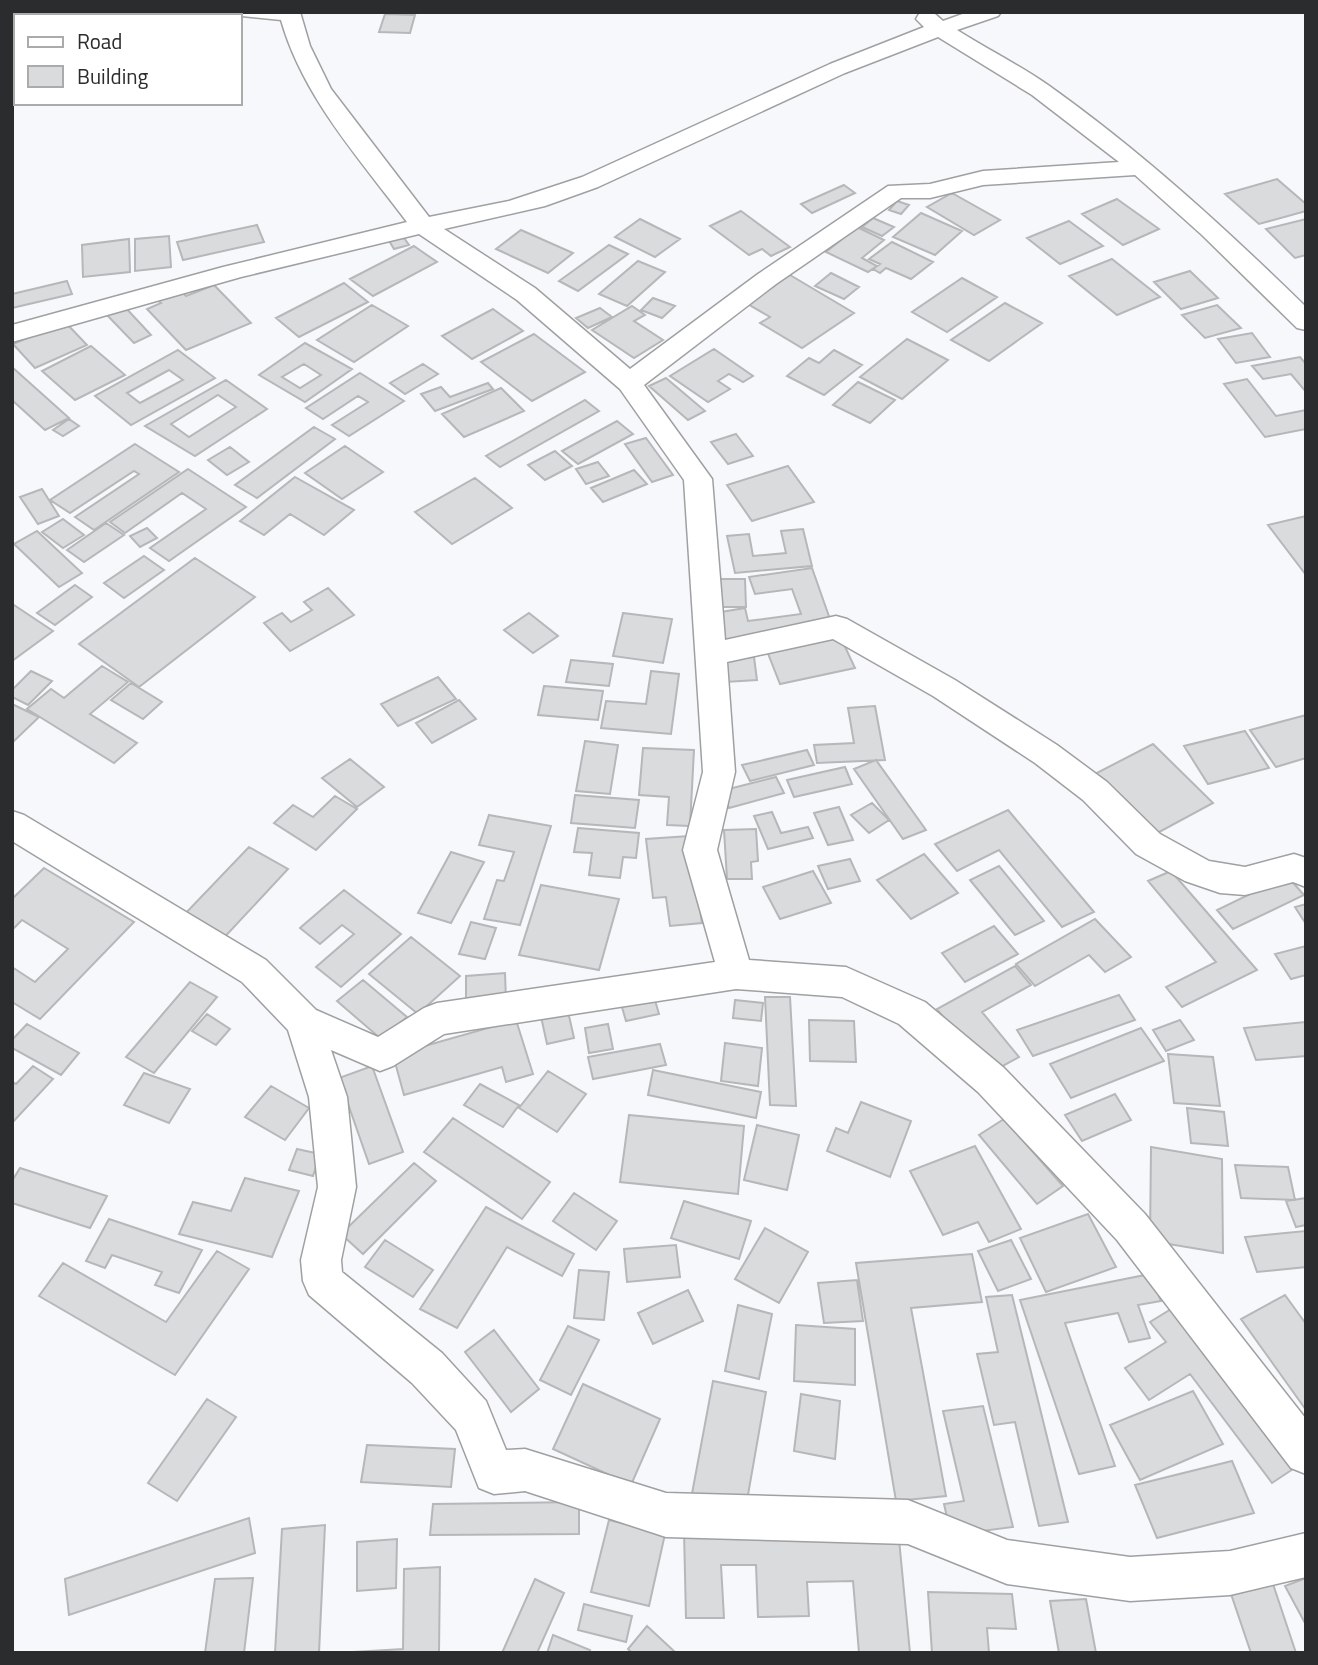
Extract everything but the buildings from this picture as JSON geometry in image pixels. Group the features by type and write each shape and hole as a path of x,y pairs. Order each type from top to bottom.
{"street":[{"path":"250,12 289,13 299,46 320,90 422,225 526,294 629,383 698,479 719,772 700,850 736,974"},
{"path":"918,12 938,28 1039,89 1140,168 1238,254 1306,322"},
{"path":"12,334 134,298 422,225 488,215 562,192 668,148 791,89 938,28 991,12"},
{"path":"629,383 767,279 896,191 930,191 983,178 1140,168"},
{"path":"710,640 836,627 944,688 1046,754 1095,791 1148,844 1197,872 1220,879 1245,881 1294,868 1306,873"},
{"path":"12,824 254,971 303,1021 380,1055 437,1019 736,974 846,982 912,1013 991,1080 1131,1227 1306,1453"},
{"path":"303,1021 328,1097 337,1187 321,1260 323,1281 428,1368 471,1416 494,1473 525,1470 666,1515 908,1522 1007,1562 1130,1579 1230,1573 1306,1555"}]}
